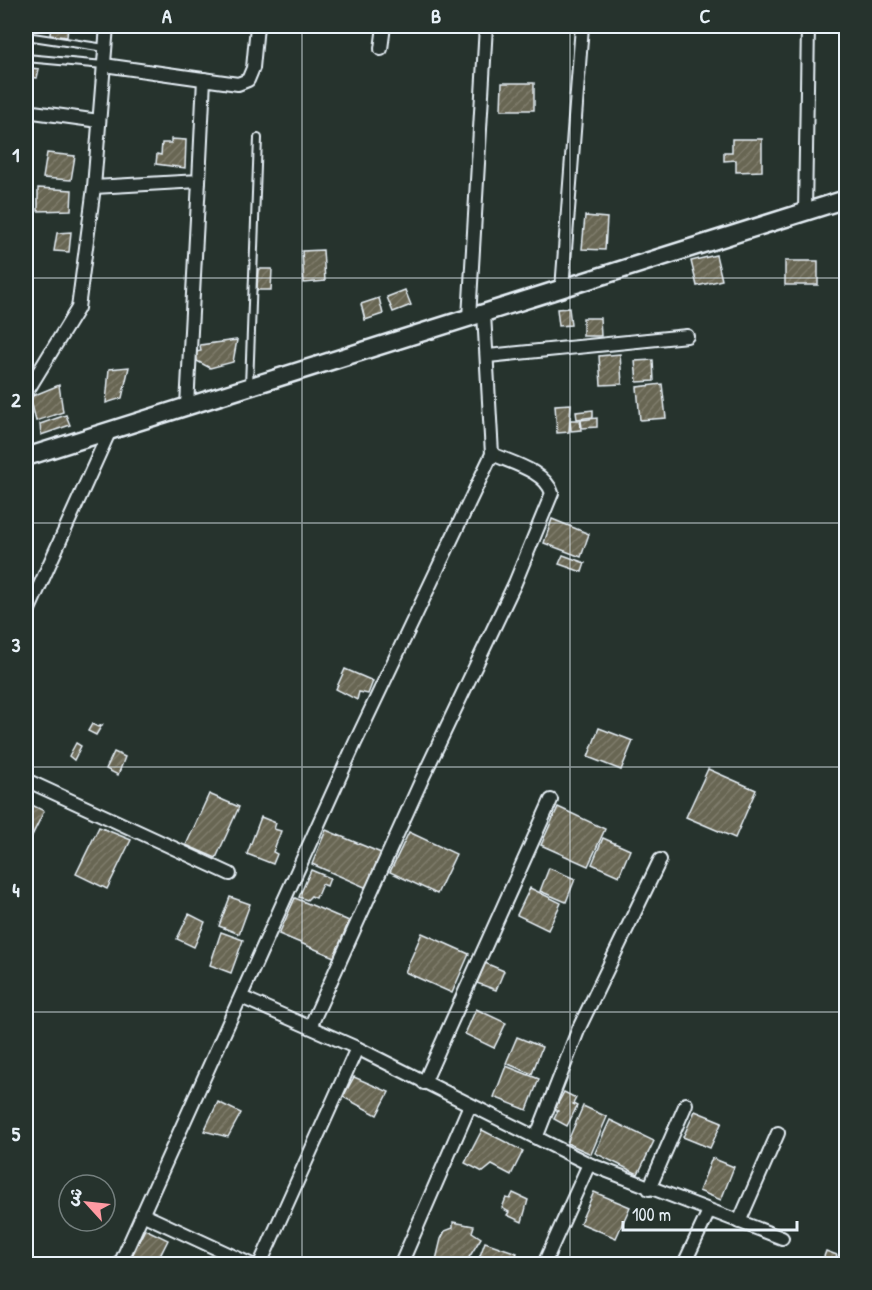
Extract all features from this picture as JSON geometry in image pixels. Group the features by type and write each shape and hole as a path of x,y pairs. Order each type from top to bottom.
{"main road":[{"path":"26,453 249,387 846,199"}],"street":[{"path":"26,393 78,308 94,187 107,26"},
{"path":"104,65 238,84 248,80 253,68 257,26"},
{"path":"381,49 384,26"},
{"path":"120,1264 355,743 492,454 488,356 476,316 486,26"},
{"path":"562,289 582,26"},
{"path":"805,212 808,26"},
{"path":"187,406 204,79"},
{"path":"26,111 99,121"},
{"path":"94,187 199,181"},
{"path":"488,356 687,336"},
{"path":"26,616 110,430"},
{"path":"311,1025 549,504 552,494 549,484 531,471 492,454"},
{"path":"26,780 230,874"},
{"path":"424,1083 551,800"},
{"path":"536,1138 579,1028 660,860"},
{"path":"241,998 311,1025 589,1164 782,1238"},
{"path":"260,1264 357,1048"},
{"path":"650,1189 686,1104"},
{"path":"400,1264 470,1105"},
{"path":"739,1222 778,1133"},
{"path":"544,1264 589,1164"},
{"path":"684,1264 709,1211"},
{"path":"142,1214 250,1264"}],"lane":[{"path":"26,36 105,48"},
{"path":"26,58 104,65"},
{"path":"249,387 258,138"}],"building":[{"path":"51,26 68,27 67,37 50,35"},
{"path":"30,68 39,69 37,78 29,77"},
{"path":"502,83 534,83 534,110 501,110"},
{"path":"171,139 186,140 185,168 156,164 157,154 161,155 162,143 171,143"},
{"path":"732,139 762,139 762,171 736,172 736,160 724,161 724,152 732,152"},
{"path":"47,153 75,156 71,180 43,178"},
{"path":"38,188 72,190 71,210 38,211"},
{"path":"585,216 607,218 605,250 582,249"},
{"path":"71,232 69,252 54,251 57,233"},
{"path":"323,250 325,281 304,283 302,251"},
{"path":"716,255 722,280 697,286 691,261"},
{"path":"785,261 818,261 818,285 785,285"},
{"path":"258,269 272,269 271,290 257,290"},
{"path":"405,290 411,305 393,312 387,297"},
{"path":"379,298 383,314 365,320 361,304"},
{"path":"569,308 571,325 559,326 557,309"},
{"path":"583,318 600,318 601,336 583,336"},
{"path":"237,340 233,362 210,368 197,361 196,352 201,351 200,345"},
{"path":"620,354 622,384 601,385 599,356"},
{"path":"653,360 654,381 637,382 635,361"},
{"path":"129,367 122,398 106,403 109,369"},
{"path":"662,384 666,418 640,420 637,387"},
{"path":"59,385 63,412 36,421 30,397"},
{"path":"571,404 569,432 557,433 555,405"},
{"path":"593,410 593,417 577,419 576,412"},
{"path":"66,415 70,425 41,435 40,424"},
{"path":"597,418 597,427 582,428 581,420"},
{"path":"570,420 580,420 581,430 571,431"},
{"path":"552,519 589,534 581,557 544,543"},
{"path":"563,555 585,563 582,572 559,564"},
{"path":"345,669 373,681 368,694 359,692 357,700 336,689"},
{"path":"92,724 98,727 102,725 96,735 88,731"},
{"path":"599,728 633,741 621,770 588,757"},
{"path":"76,743 81,746 74,760 69,756"},
{"path":"114,752 125,757 118,775 106,769"},
{"path":"708,769 756,790 735,838 686,817"},
{"path":"209,794 239,807 216,858 186,845"},
{"path":"26,802 44,811 27,846 26,845"},
{"path":"558,807 605,829 588,866 541,845"},
{"path":"261,817 276,823 274,829 281,831 273,852 277,854 273,864 247,854"},
{"path":"99,827 131,840 107,889 76,874"},
{"path":"326,830 381,853 367,888 312,864"},
{"path":"409,832 456,854 437,894 390,872"},
{"path":"603,838 630,850 619,876 592,864"},
{"path":"549,868 575,879 566,902 540,891"},
{"path":"311,870 330,878 327,886 322,884 316,898 311,896 307,900 299,897"},
{"path":"530,888 561,903 548,930 517,915"},
{"path":"230,897 250,904 239,934 219,926"},
{"path":"295,898 349,921 334,957 279,934"},
{"path":"189,914 205,922 194,947 177,939"},
{"path":"221,932 243,940 231,973 210,965"},
{"path":"422,933 469,954 452,993 405,972"},
{"path":"485,963 504,971 496,990 477,983"},
{"path":"476,1009 506,1023 494,1048 465,1034"},
{"path":"517,1037 542,1047 532,1074 506,1063"},
{"path":"506,1066 539,1079 527,1110 494,1097"},
{"path":"354,1077 389,1092 377,1115 343,1097"},
{"path":"564,1092 576,1098 573,1104 577,1106 567,1126 554,1119 558,1111 555,1109"},
{"path":"218,1102 241,1113 228,1137 204,1131"},
{"path":"583,1106 607,1117 591,1154 567,1143"},
{"path":"695,1111 722,1122 710,1148 683,1137"},
{"path":"610,1120 654,1141 638,1174 595,1153"},
{"path":"482,1130 523,1151 511,1175 492,1165 483,1172 465,1163"},
{"path":"712,1158 734,1167 721,1200 699,1191"},
{"path":"594,1192 630,1207 616,1238 580,1223"},
{"path":"513,1193 528,1200 522,1222 507,1215 509,1212 502,1208 506,1198 510,1199"},
{"path":"453,1222 474,1226 472,1232 481,1238 465,1264 442,1264 443,1261 436,1260 441,1239 445,1231 453,1228"},
{"path":"145,1229 168,1240 156,1264 129,1262"},
{"path":"485,1242 517,1253 513,1264 477,1264"},
{"path":"826,1251 837,1255 836,1259 843,1261 842,1264 817,1264 822,1262"}]}
